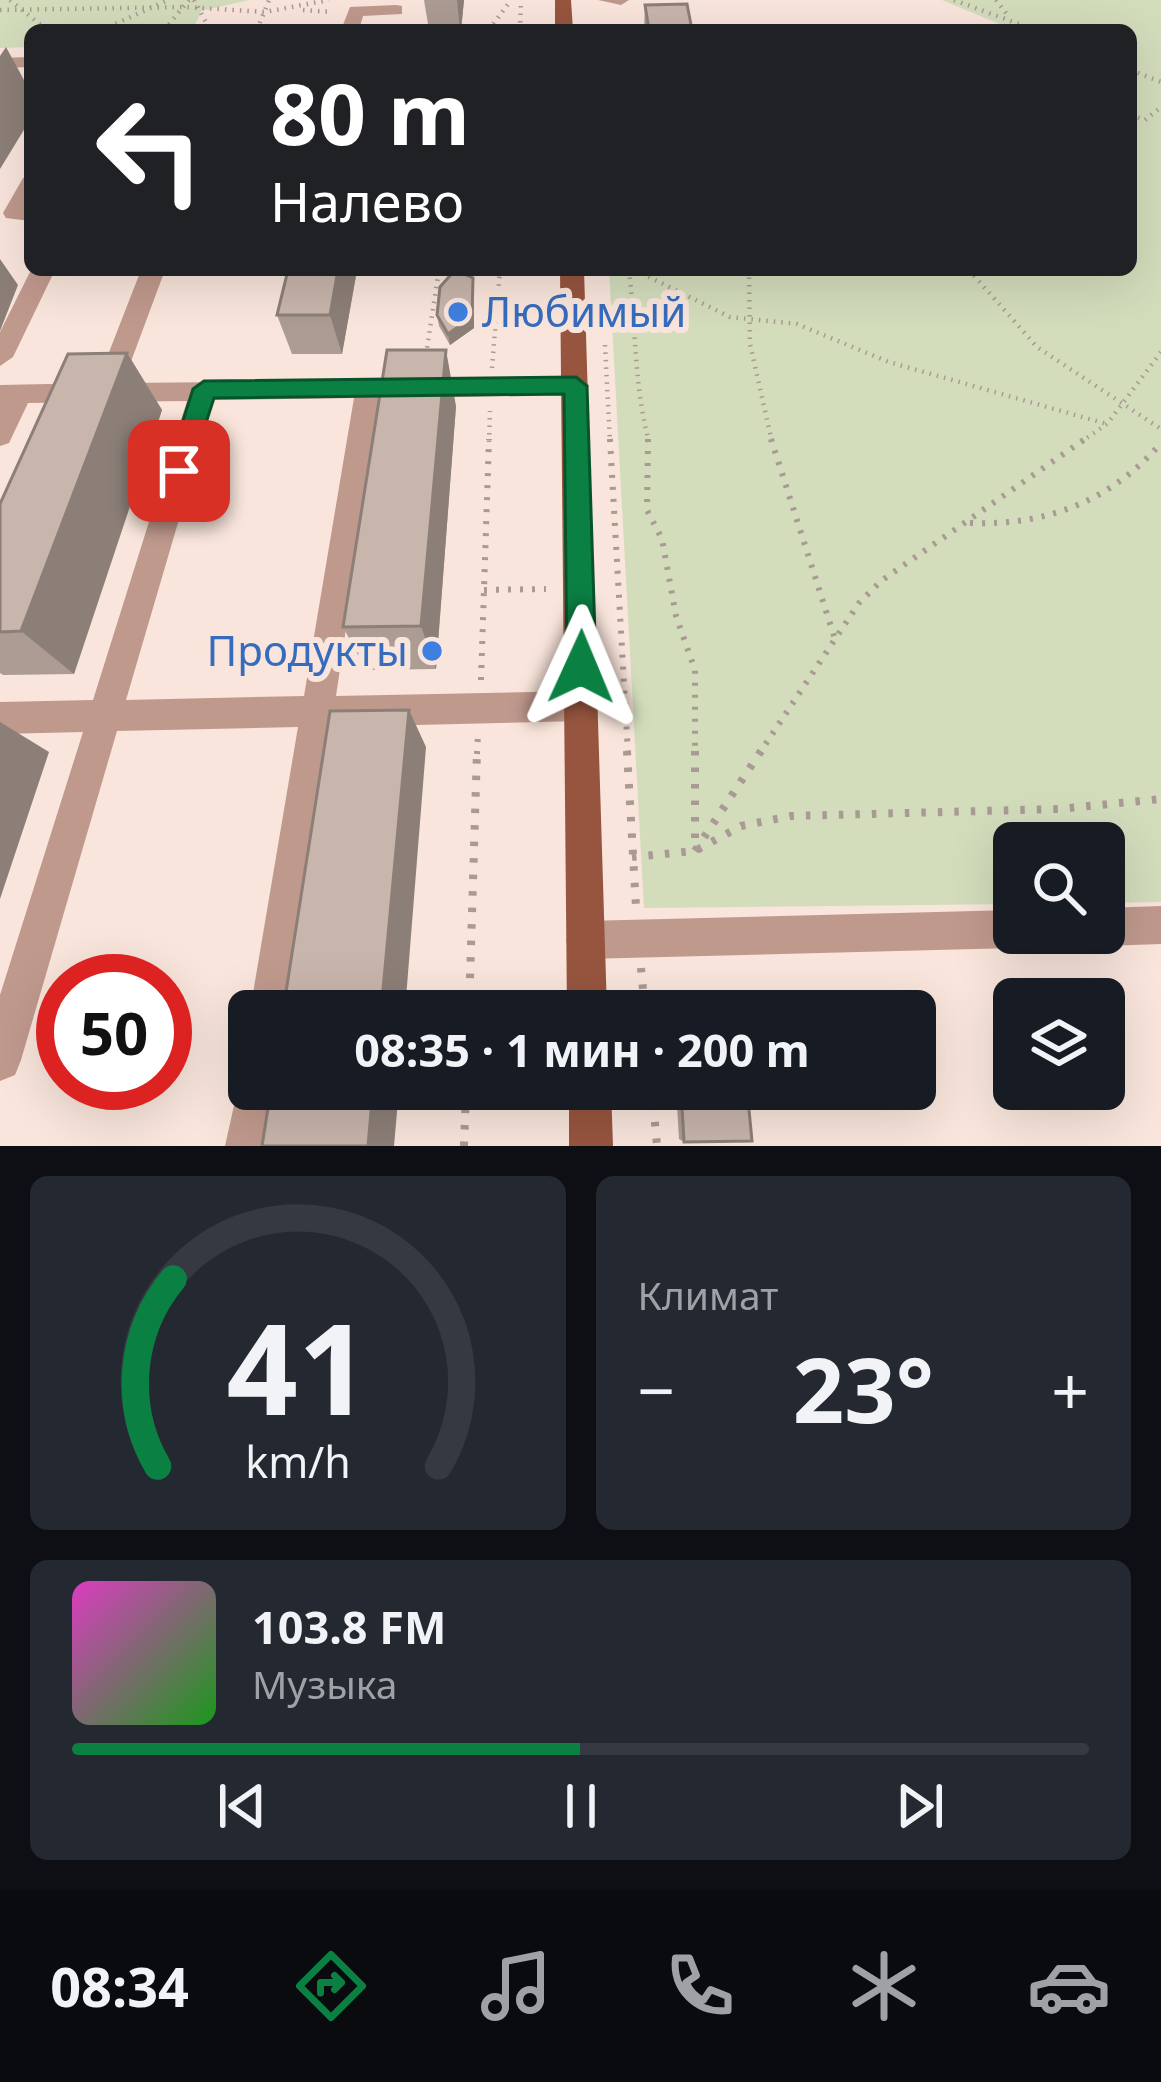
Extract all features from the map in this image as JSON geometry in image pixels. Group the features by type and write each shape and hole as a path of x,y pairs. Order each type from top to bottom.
{"main road":[{"path":"572,276 586,990"},
{"path":"590,1110 591,1146"}],"street":[{"path":"606,0 622,0"},
{"path":"352,24 356,11 396,10"},
{"path":"24,194 14,213 24,214"},
{"path":"0,357 40,276"},
{"path":"107,391 151,276"},
{"path":"273,990 369,386"},
{"path":"0,436 10,394 576,386"},
{"path":"0,1060 204,389"},
{"path":"0,718 581,706"},
{"path":"1125,926 1161,925"},
{"path":"585,940 993,930"},
{"path":"247,1146 253,1110"}],"path":[{"path":"10,0 40,24"},
{"path":"112,7 133,0"},
{"path":"117,24 168,0"},
{"path":"169,24 192,0 207,24"},
{"path":"260,24 269,0"},
{"path":"0,10 185,7 265,12 329,0"},
{"path":"493,24 511,0"},
{"path":"954,0 1021,24"},
{"path":"996,0 1011,20"},
{"path":"420,385 438,276"},
{"path":"470,990 491,384 500,276"},
{"path":"632,276 639,355 635,390 649,442 646,510 662,539 676,616 695,670 695,851"},
{"path":"645,276 730,317 796,324 889,362 1107,424"},
{"path":"749,276 753,320 749,338 760,390 836,639"},
{"path":"975,276 1037,347 1122,408 1161,429"},
{"path":"605,338 639,940"},
{"path":"695,851 836,639 881,580 1107,424 1161,352"},
{"path":"967,523 1013,528 1088,502 1148,462 1161,443"},
{"path":"632,857 695,851 741,826 790,816 1161,800"},
{"path":"464,1146 465,1110"},
{"path":"654,1110 657,1146"}],"green space":[{"path":"0,0 249,0 201,11 196,24 24,24 24,47 0,48"},
{"path":"942,0 1161,0 1161,902 1125,903 1125,822 993,822 993,904 644,908 609,276 1137,276 1137,24 1000,24"}],"building":[{"path":"687,4 691,24 648,24 645,5"},
{"path":"287,276 337,276 330,315 277,315"},
{"name":"Любимый","path":"450,276 473,278 472,317 448,334 437,315 440,287"},
{"path":"387,350 446,350 421,626 343,627"},
{"path":"127,353 21,631 0,632 0,504 68,354"},
{"path":"409,710 383,990 286,990 330,711"},
{"path":"268,1110 371,1110 368,1146 262,1146"},
{"path":"682,1110 749,1110 752,1141 684,1142"}],"place":[{"name":"Любимый","path":"458,312"},
{"name":"Продукты","path":"432,651"}],"route":[{"path":"179,471 204,389 576,386 581,667"}]}
